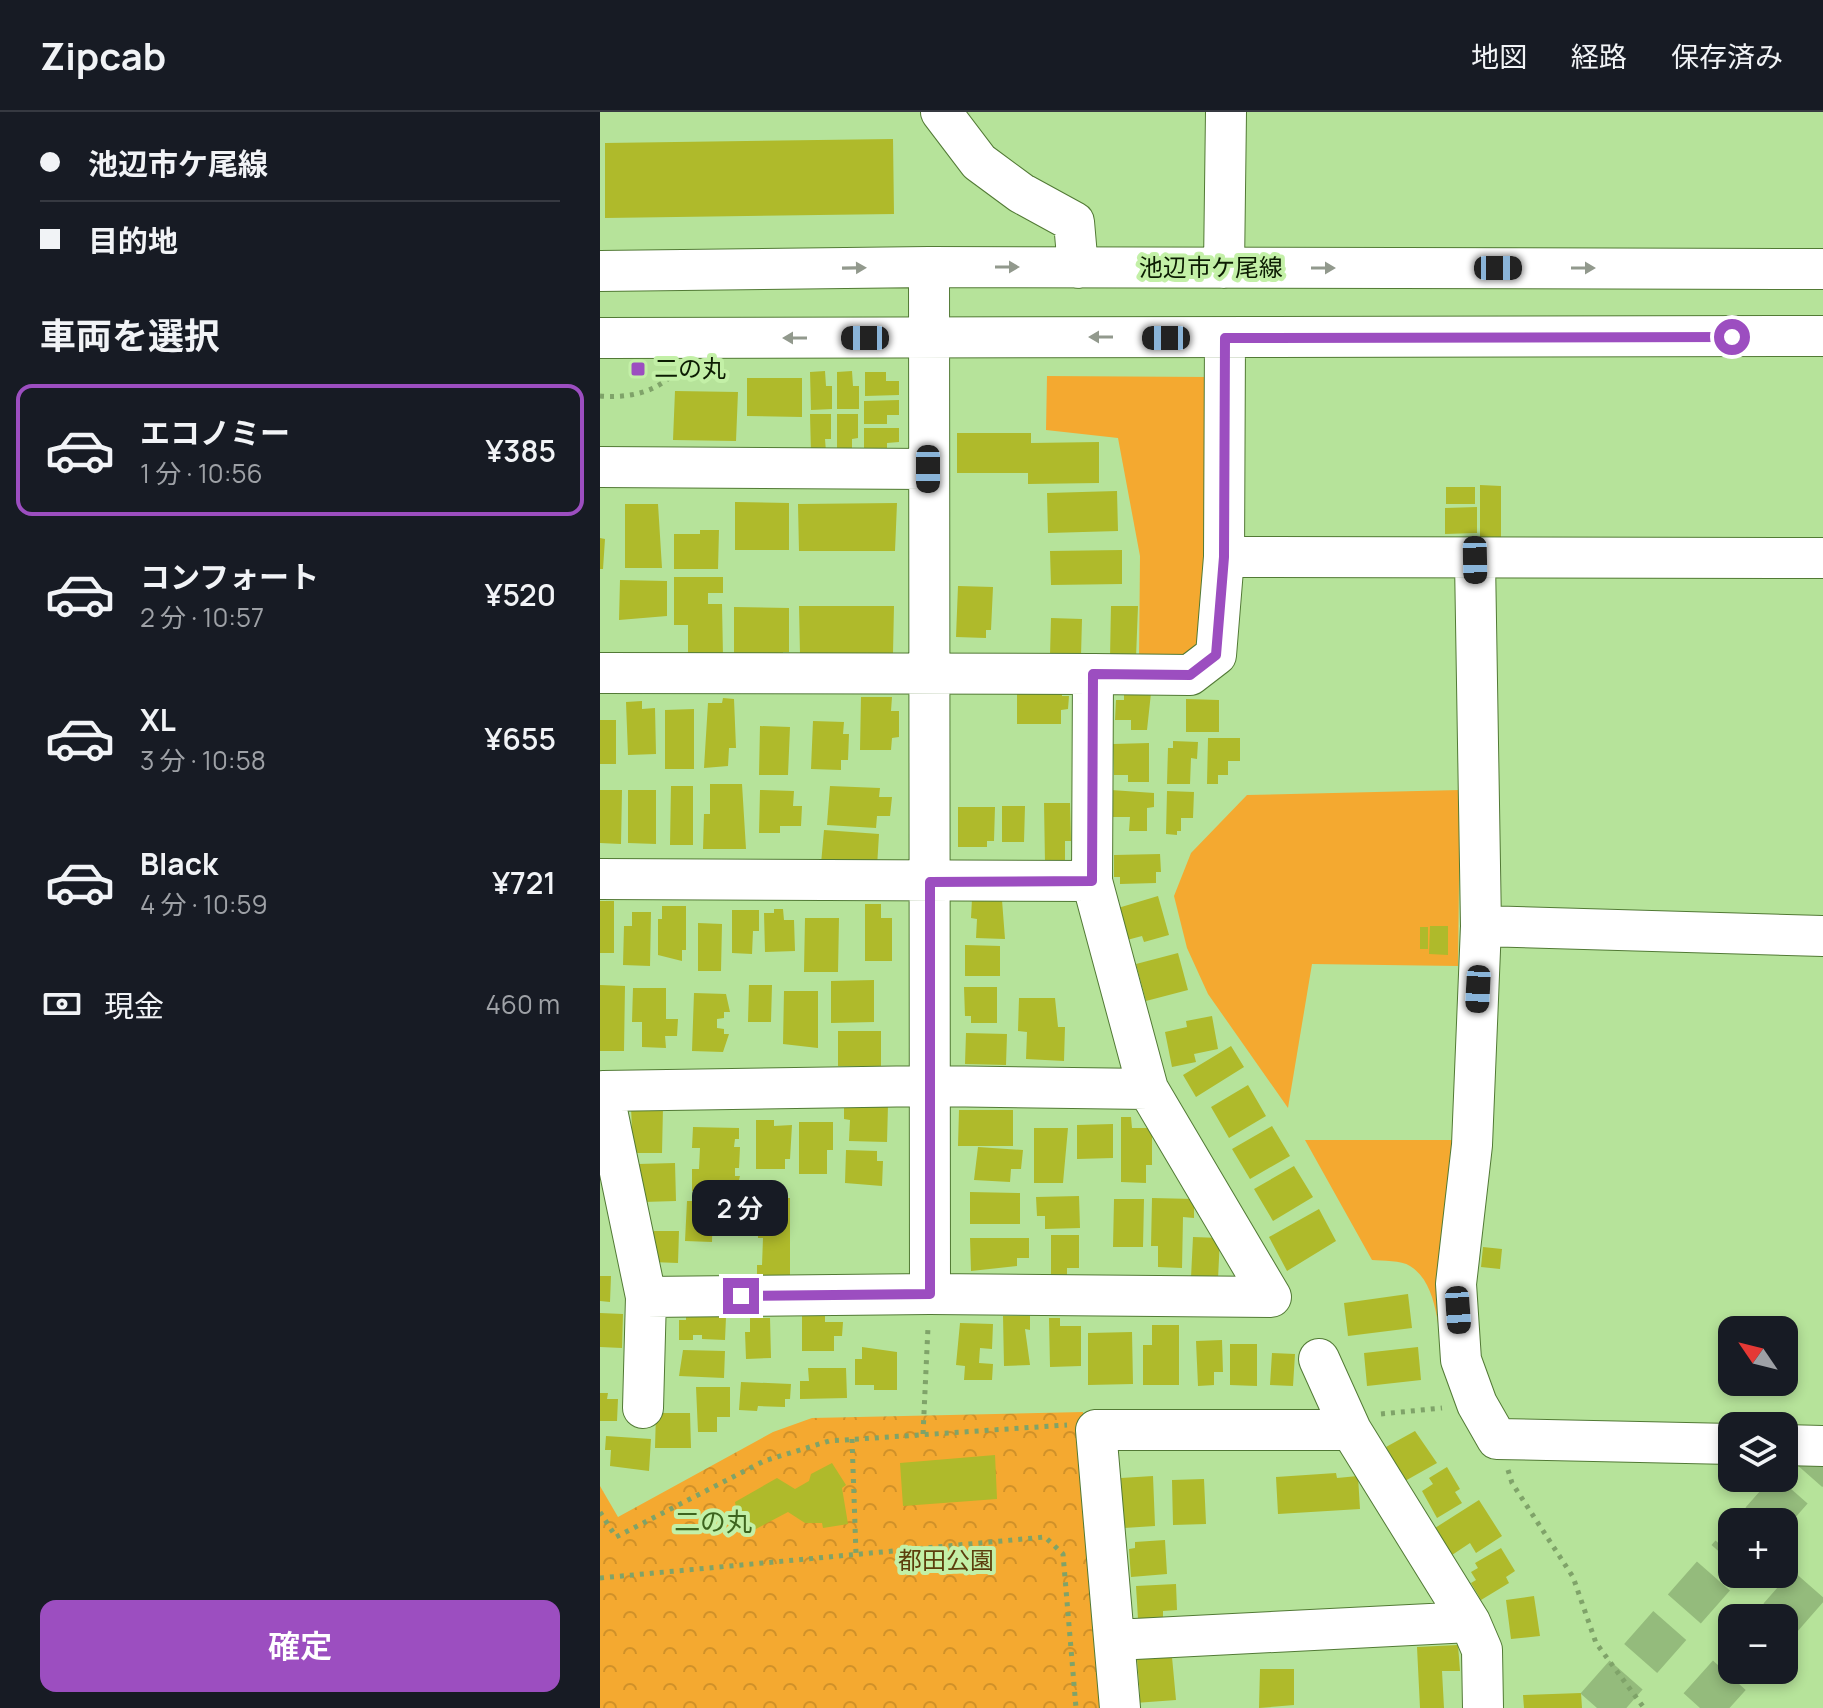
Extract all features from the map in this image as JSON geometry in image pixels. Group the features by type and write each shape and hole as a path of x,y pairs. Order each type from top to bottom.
{"street":[{"path":"941,112 979,162 1021,193 1074,222 1078,268"},
{"path":"1224,268 1226,112"},
{"path":"929,267 929,1309"},
{"name":"池辺市ケ尾線","path":"600,271 929,267 1823,269"},
{"path":"600,338 1823,336"},
{"path":"600,673 1190,675 1216,655 1224,557 1225,338"},
{"path":"600,467 928,469"},
{"path":"1224,557 1475,560 1823,558"},
{"path":"1475,560 1481,926 1472,1145 1456,1284 1461,1360 1460,1406 1497,1439 1718,1444"},
{"path":"646,1297 929,1309 1278,1300 1148,1089 1092,881 1093,674"},
{"path":"600,879 1092,881"},
{"path":"1481,926 1823,936"},
{"path":"643,1408 646,1297 603,1091 930,1086 1148,1089"},
{"path":"1319,1359 1470,1622 1482,1650 1483,1708"},
{"path":"1120,1708 1096,1430 1356,1424"},
{"path":"1798,1445 1823,1446"},
{"path":"1115,1640 1470,1622"}],"path":[{"path":"600,396 619,398 656,390 670,377"},
{"path":"923,1434 929,1309"},
{"path":"1356,1424 1460,1406"},
{"path":"600,1512 616,1537 764,1461 829,1441 1065,1424 1096,1430"},
{"path":"852,1439 856,1554"},
{"path":"1497,1439 1512,1483 1573,1577 1596,1643 1644,1708"},
{"path":"600,1578 1045,1537 1063,1554 1076,1708"}],"green space":[{"path":"1047,376 1208,377 1207,649 1192,663 1139,659 1140,556 1118,438 1046,430"},
{"path":"1460,790 1458,966 1312,964 1288,1108 1208,994 1187,948 1174,896 1191,853 1247,795"},
{"path":"1305,1140 1456,1140 1448,1372 1428,1286 1406,1264 1372,1260"},
{"name":"都田公園","path":"1083,1412 1105,1708 600,1708 600,1486 618,1517 773,1432 812,1418"}],"building":[{"path":"893,139 894,214 605,218 605,143"},
{"path":"825,371 826,386 832,386 832,409 811,410 810,372"},
{"path":"852,371 853,386 859,386 859,409 837,409 837,372"},
{"path":"865,372 886,372 886,381 899,381 899,395 865,396"},
{"path":"747,378 802,378 802,417 747,416"},
{"path":"675,391 738,392 736,441 673,440"},
{"path":"899,400 899,415 887,415 887,424 864,424 864,401"},
{"path":"810,414 831,414 831,439 825,439 826,452 811,453"},
{"path":"837,414 858,414 858,438 852,439 852,452 837,452"},
{"path":"864,428 899,428 899,442 887,443 887,451 864,451"},
{"path":"957,433 1031,433 1031,443 1099,442 1099,483 1028,484 1028,473 957,473"},
{"path":"1480,485 1501,486 1501,540 1480,539"},
{"path":"1446,487 1475,487 1475,504 1446,504"},
{"path":"1117,491 1118,531 1048,533 1047,493"},
{"path":"735,502 789,503 789,550 735,550"},
{"path":"897,503 895,551 799,551 798,504"},
{"path":"625,504 658,504 662,568 625,568"},
{"path":"1477,507 1477,533 1445,534 1445,508"},
{"path":"700,530 719,530 718,569 674,569 674,534 700,534"},
{"path":"600,538 605,539 603,569 600,569"},
{"path":"1122,550 1122,584 1051,585 1050,551"},
{"path":"674,577 723,577 723,593 708,593 708,604 722,604 723,656 688,656 688,625 674,625"},
{"path":"620,580 667,581 667,616 619,620"},
{"path":"958,586 993,587 991,630 986,630 986,638 956,637"},
{"path":"799,606 894,606 893,653 800,654"},
{"path":"1111,606 1138,606 1136,658 1110,658"},
{"path":"734,607 789,608 789,652 783,652 783,659 734,654"},
{"path":"1051,618 1082,619 1081,656 1050,655"},
{"path":"1124,688 1151,693 1147,730 1131,730 1131,720 1115,720 1116,700 1124,700"},
{"path":"1017,690 1062,690 1062,696 1069,696 1068,709 1061,710 1061,724 1017,724"},
{"path":"861,697 892,697 891,711 899,711 899,737 892,738 891,750 860,750"},
{"path":"723,698 734,699 736,748 729,748 728,766 704,768 708,703 722,703"},
{"path":"1186,699 1219,700 1219,732 1186,732"},
{"path":"642,701 642,709 655,708 656,754 628,755 626,702"},
{"path":"694,709 694,769 665,769 665,710"},
{"path":"600,720 616,720 616,764 600,764"},
{"path":"813,721 844,722 843,734 849,734 848,760 841,760 841,770 811,769"},
{"path":"760,726 790,727 788,775 759,775"},
{"path":"1208,738 1240,738 1240,761 1228,761 1228,775 1218,775 1218,784 1207,784"},
{"path":"1173,741 1198,742 1197,759 1191,758 1190,784 1167,784 1168,748 1173,748"},
{"path":"1149,743 1149,782 1128,782 1128,775 1114,775 1113,744"},
{"path":"710,784 742,784 746,849 703,849 704,814 710,814"},
{"path":"671,786 693,786 693,845 670,845"},
{"path":"830,786 880,788 879,797 892,797 890,816 877,816 876,828 827,825"},
{"path":"600,790 622,790 621,844 600,843"},
{"path":"628,790 656,790 656,844 628,843"},
{"path":"760,790 794,791 793,806 802,806 801,826 780,826 780,833 759,833"},
{"path":"1111,790 1154,793 1154,807 1147,808 1147,831 1129,831 1130,817 1112,817"},
{"path":"1167,791 1194,792 1193,818 1181,818 1181,831 1177,831 1177,835 1166,834"},
{"path":"1044,803 1070,803 1071,841 1065,841 1065,863 1045,863"},
{"path":"1002,806 1025,806 1024,842 1002,842"},
{"path":"958,807 995,807 994,841 987,841 987,847 958,847"},
{"path":"824,830 879,834 877,867 821,864"},
{"path":"1160,854 1161,872 1156,872 1156,883 1120,884 1120,877 1114,877 1114,855"},
{"path":"1158,896 1169,935 1144,942 1142,936 1127,940 1118,908"},
{"path":"972,899 1002,900 1005,939 976,938 977,919 971,918"},
{"path":"600,901 614,901 614,953 600,953"},
{"path":"865,904 881,904 881,918 892,918 892,961 865,961"},
{"path":"662,906 686,906 686,950 682,950 682,961 658,955 658,919 662,919"},
{"path":"774,909 783,909 784,920 794,920 795,951 765,952 764,913 774,913"},
{"path":"732,910 759,910 759,931 753,931 752,954 732,953"},
{"path":"632,912 651,912 650,966 623,965 624,926 632,926"},
{"path":"805,918 839,918 838,972 804,972"},
{"path":"698,923 722,924 721,971 698,971"},
{"path":"1430,926 1448,926 1448,955 1429,954"},
{"path":"1420,927 1428,927 1428,949 1420,949"},
{"path":"965,945 1000,946 1000,976 965,976"},
{"path":"1178,953 1188,990 1146,1001 1136,964"},
{"path":"874,980 874,1022 831,1023 831,981"},
{"path":"600,985 625,986 624,1051 600,1051"},
{"path":"749,985 772,985 771,1022 748,1022"},
{"path":"964,987 997,987 997,1023 971,1023 971,1016 965,1016"},
{"path":"633,988 666,988 666,1019 678,1019 677,1036 665,1036 666,1048 642,1047 642,1022 632,1022"},
{"path":"784,991 818,991 818,1048 783,1044"},
{"path":"694,993 726,994 730,1012 724,1012 724,1018 717,1019 717,1028 729,1034 723,1052 692,1051"},
{"path":"1019,998 1055,998 1058,1027 1065,1027 1064,1061 1026,1059 1027,1032 1018,1031"},
{"path":"1212,1016 1218,1049 1194,1054 1196,1062 1172,1067 1165,1032 1187,1027 1186,1021"},
{"path":"838,1031 881,1031 881,1066 838,1066"},
{"path":"966,1033 1007,1034 1006,1065 965,1064"},
{"path":"1231,1046 1244,1067 1196,1097 1183,1075"},
{"path":"1248,1085 1266,1116 1229,1138 1211,1107"},
{"path":"844,1104 888,1105 887,1142 849,1141 850,1120 844,1119"},
{"path":"631,1107 663,1107 662,1153 633,1153"},
{"path":"959,1110 1013,1110 1013,1146 958,1146"},
{"path":"1121,1117 1131,1117 1132,1128 1152,1128 1152,1165 1146,1165 1146,1183 1121,1182"},
{"path":"756,1120 774,1120 774,1126 792,1125 790,1159 785,1159 785,1169 756,1169"},
{"path":"799,1122 833,1122 833,1150 827,1150 827,1174 799,1174"},
{"path":"1113,1124 1113,1158 1077,1159 1077,1125"},
{"path":"1272,1126 1290,1156 1250,1179 1232,1149"},
{"path":"693,1127 739,1128 739,1139 735,1139 734,1147 740,1147 739,1168 735,1168 735,1176 740,1176 736,1192 692,1191 692,1169 699,1169 700,1148 692,1148"},
{"path":"1034,1128 1068,1128 1063,1183 1034,1183"},
{"path":"978,1147 1023,1150 1021,1169 1011,1169 1010,1182 974,1180"},
{"path":"846,1150 877,1151 877,1161 883,1161 882,1186 845,1183"},
{"path":"675,1163 676,1201 643,1202 643,1179 638,1179 638,1164"},
{"path":"1294,1166 1313,1197 1273,1221 1254,1189"},
{"path":"970,1192 1020,1193 1020,1224 970,1224"},
{"path":"1079,1196 1080,1228 1045,1229 1045,1216 1037,1216 1036,1197"},
{"path":"758,1198 790,1198 790,1277 757,1277 757,1265 762,1265 763,1238 758,1238 758,1219 763,1220"},
{"path":"1152,1198 1194,1199 1194,1218 1183,1217 1182,1268 1158,1267 1158,1246 1151,1246"},
{"path":"1114,1199 1144,1199 1143,1247 1113,1247"},
{"path":"687,1201 713,1201 712,1242 685,1241"},
{"path":"1319,1209 1336,1241 1287,1271 1269,1237"},
{"path":"654,1231 679,1231 678,1263 652,1262"},
{"path":"1051,1235 1079,1235 1079,1268 1067,1268 1067,1277 1051,1277"},
{"path":"1193,1237 1220,1238 1218,1279 1191,1278"},
{"path":"970,1238 1029,1238 1029,1258 1017,1258 1017,1266 971,1271"},
{"path":"1483,1247 1502,1249 1500,1269 1481,1267"},
{"path":"600,1276 611,1276 610,1302 600,1301"},
{"path":"1408,1294 1412,1328 1348,1336 1344,1303"},
{"path":"686,1311 720,1311 720,1317 726,1317 725,1340 702,1339 702,1335 693,1335 693,1340 679,1340 679,1320 686,1320"},
{"path":"600,1313 623,1314 622,1348 600,1347"},
{"path":"802,1316 825,1316 825,1322 843,1322 842,1336 834,1336 834,1351 802,1351"},
{"path":"1003,1316 1030,1316 1030,1330 1025,1329 1030,1365 1004,1366"},
{"path":"750,1318 770,1318 771,1358 746,1359 745,1332 750,1332"},
{"path":"1049,1318 1060,1318 1060,1326 1081,1326 1081,1366 1050,1367"},
{"path":"960,1323 993,1324 992,1349 980,1348 979,1363 993,1364 992,1380 964,1380 965,1366 956,1365"},
{"path":"1152,1325 1179,1325 1179,1385 1143,1385 1143,1345 1152,1345"},
{"path":"1132,1332 1133,1384 1088,1385 1088,1333"},
{"path":"1222,1340 1223,1372 1214,1372 1214,1385 1198,1386 1196,1341"},
{"path":"1230,1344 1257,1344 1257,1386 1230,1385"},
{"path":"862,1347 897,1352 897,1390 874,1390 874,1385 855,1385 855,1359 862,1359"},
{"path":"1418,1347 1421,1380 1367,1386 1364,1353"},
{"path":"683,1350 725,1351 724,1378 679,1376"},
{"path":"1272,1353 1295,1354 1293,1386 1270,1385"},
{"path":"808,1368 846,1368 847,1398 800,1399 800,1381 809,1381"},
{"path":"741,1382 791,1384 790,1399 785,1399 785,1407 758,1406 757,1411 739,1410"},
{"path":"696,1387 730,1387 730,1417 717,1417 717,1432 698,1432"},
{"path":"600,1393 608,1393 607,1399 618,1399 617,1421 600,1421"},
{"path":"656,1413 690,1413 691,1448 655,1448"},
{"path":"1415,1431 1437,1463 1405,1481 1386,1447"},
{"path":"606,1436 651,1439 649,1471 610,1466 611,1450 605,1450"},
{"path":"995,1455 997,1499 903,1506 900,1463"},
{"path":"832,1463 846,1485 842,1488 848,1524 823,1528 822,1523 805,1523 788,1512 752,1531 738,1519 735,1502 777,1478 795,1489 809,1481 811,1474"},
{"path":"1447,1467 1460,1489 1455,1492 1462,1503 1437,1518 1422,1491 1433,1484 1429,1478"},
{"path":"1336,1473 1337,1478 1358,1476 1360,1509 1278,1514 1276,1477"},
{"path":"1153,1476 1155,1526 1124,1528 1121,1478"},
{"path":"1204,1479 1206,1524 1173,1525 1172,1480"},
{"path":"1479,1500 1502,1536 1476,1553 1470,1543 1452,1555 1435,1528"},
{"path":"1165,1540 1167,1574 1131,1577 1129,1549 1135,1548 1135,1542"},
{"path":"1501,1548 1515,1571 1506,1577 1509,1583 1481,1600 1471,1583 1476,1580 1471,1572 1478,1568 1475,1563"},
{"path":"1176,1584 1177,1610 1163,1611 1163,1618 1138,1619 1136,1586"},
{"path":"1534,1596 1540,1636 1511,1639 1506,1600"},
{"path":"1458,1645 1460,1671 1442,1671 1444,1708 1420,1708 1417,1647"},
{"path":"1172,1657 1176,1700 1135,1703 1135,1695 1140,1695 1137,1659"},
{"path":"1260,1669 1294,1669 1294,1705 1259,1708"},
{"path":"1581,1693 1582,1708 1524,1708 1523,1695"}],"tunnel":[{"path":"1774,1508 1823,1453"},
{"path":"1792,1604 1823,1569"},
{"path":"1597,1708 1718,1571"},
{"path":"1700,1708 1721,1684"}],"place":[{"name":"二の丸","path":"638,369"}],"district":[{"name":"二の丸","path":"713,1522"}],"route":[{"path":"741,1296 930,1294 930,882 1092,881 1093,674 1190,675 1216,655 1224,557 1225,338 1732,337"}]}
